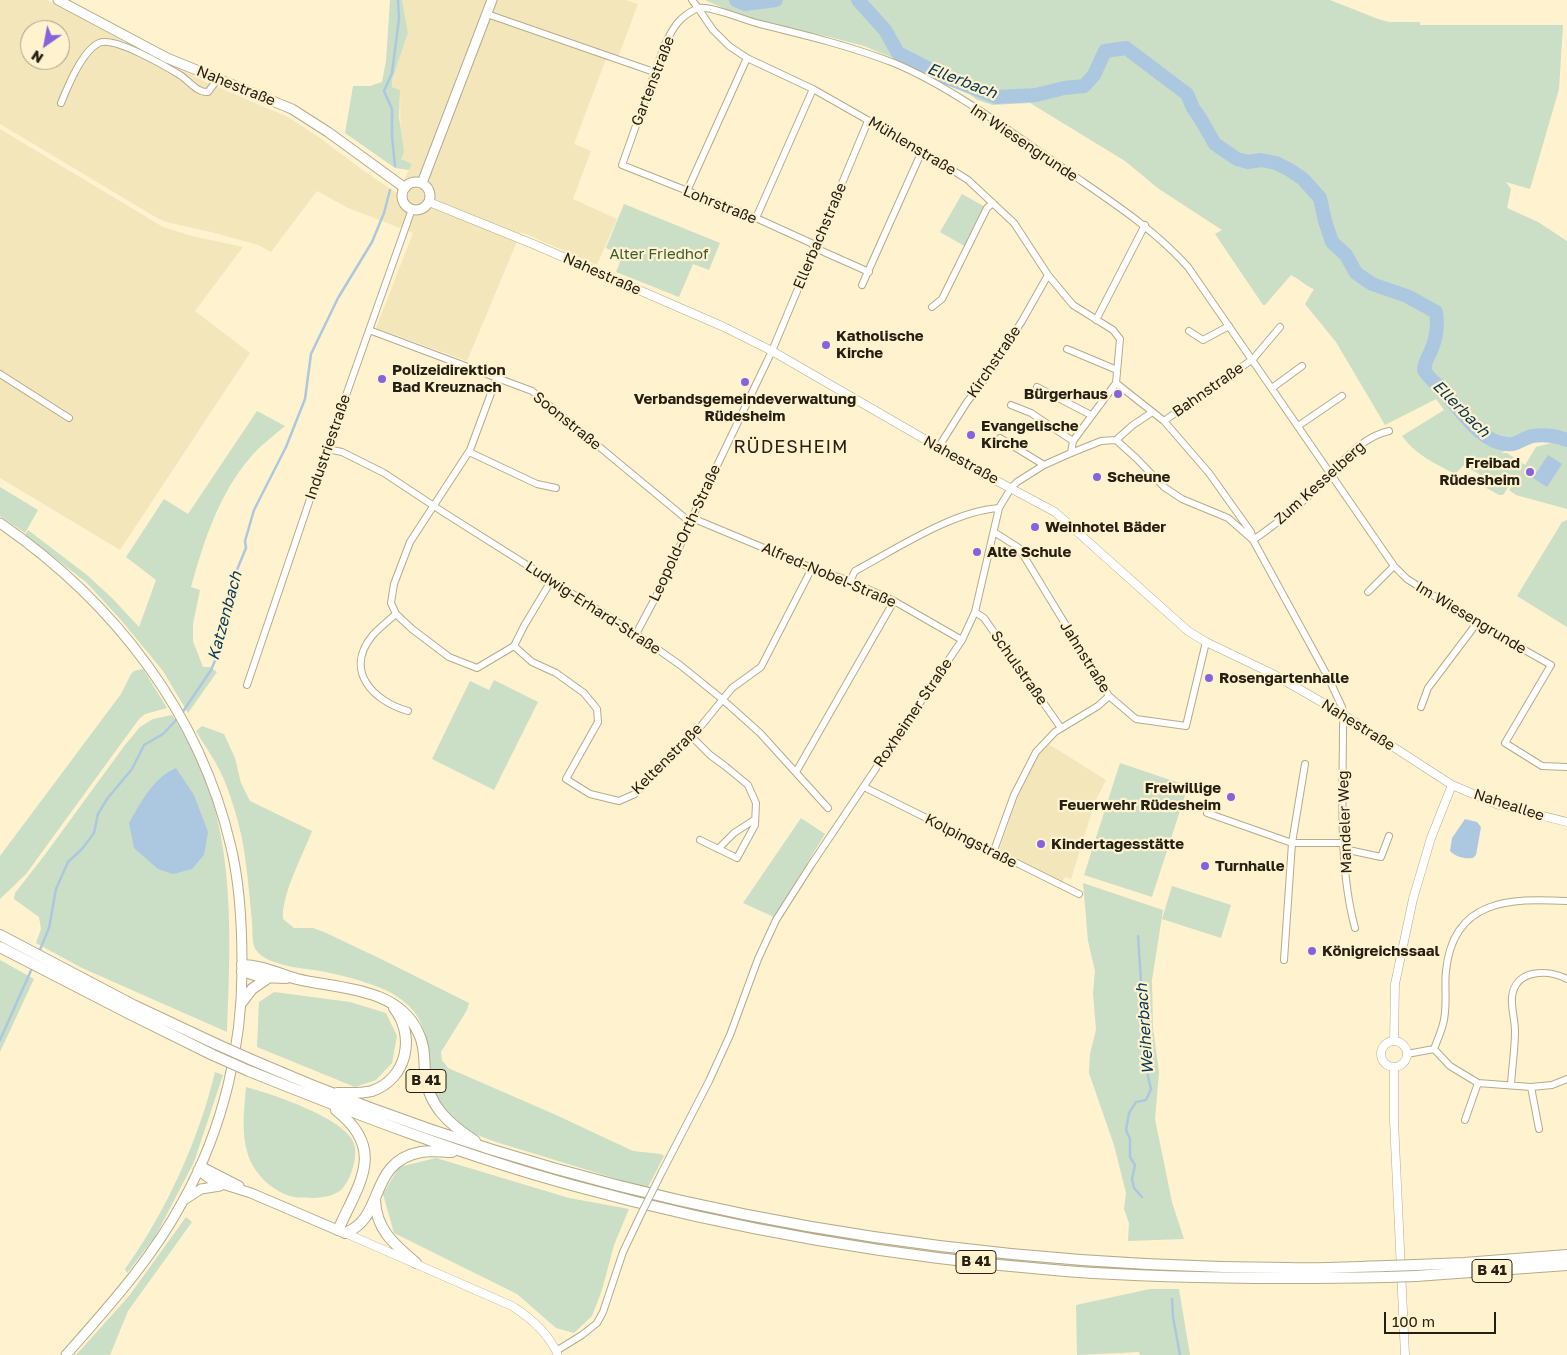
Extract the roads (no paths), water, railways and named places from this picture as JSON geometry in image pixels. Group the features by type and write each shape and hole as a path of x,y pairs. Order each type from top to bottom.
{"highway":[{"name":"B 41","path":"0,935 20,952"},
{"name":"B 41","path":"0,946 20,952 215,1050 250,1071 490,1150 597,1181 701,1206 784,1223 862,1236 961,1249 1065,1259 1158,1265 1386,1271 1416,1276 1567,1265"},
{"path":"242,968 259,967 297,979 362,992 384,999"},
{"path":"242,968 268,978 297,979"},
{"path":"242,1002 252,989 268,978"},
{"name":"B 41","path":"328,1098 371,1091 391,1079 400,1067 405,1053 405,1030 400,1016 384,999"},
{"name":"B 41","path":"384,999 403,1012 418,1030 425,1053 428,1087 433,1101 441,1114 459,1131 490,1150"},
{"name":"B 41","path":"215,1050 252,1060 328,1098 464,1152 573,1186 665,1209 780,1234 877,1250 1026,1267 1140,1275 1287,1279 1386,1271 1416,1264 1464,1263 1567,1255"},
{"name":"B 41","path":"328,1098 353,1124 361,1137 365,1151 365,1164 362,1176 342,1232"},
{"name":"B 41","path":"342,1232 356,1228 364,1220 385,1174 407,1156 427,1151 464,1152"},
{"path":"376,1194 376,1211 382,1228 393,1244 416,1263"}],"main road":[{"name":"Nahestraße","path":"58,0 166,58 292,109 328,132 405,188"},
{"path":"422,183 492,0"},
{"path":"413,183 422,183 430,193 429,202 424,208 412,209 403,200 403,192 405,188 413,183"},
{"path":"0,523 46,557 85,591 130,641 166,691 196,746 210,776 221,808 232,850 242,930 242,1002 236,1046 223,1104 199,1168 184,1200 141,1267 66,1355"},
{"path":"199,1168 208,1179 251,1193 342,1232"},
{"path":"199,1168 230,1180 251,1193"},
{"path":"184,1200 201,1189 224,1185"}],"street":[{"path":"692,0 698,8"},
{"name":"Im Wiesengrunde","path":"698,8 706,7 741,19 842,45 908,70 988,117 1145,225 1170,247 1188,267 1394,566 1407,579 1477,623 1550,665 1505,743 1542,766 1567,767"},
{"name":"Mühlenstraße","path":"698,8 713,30 729,46 747,58 813,89 922,151 968,180 1014,223 1048,275 1073,305 1114,330 1120,339 1116,383"},
{"name":"Gartenstraße","path":"622,165 654,72 674,26 686,14 698,8"},
{"path":"487,14 654,72"},
{"path":"60,103 74,71 90,50 99,43 106,41 128,47 154,60 180,75 201,91 208,92 216,78"},
{"path":"687,191 747,58"},
{"path":"756,218 813,89"},
{"name":"Ellerbachstraße","path":"772,352 868,121"},
{"path":"862,285 922,151"},
{"name":"Lohrstraße","path":"622,165 756,218 868,272"},
{"name":"Nahestraße","path":"429,202 573,261 724,327 772,352 938,448 1055,512 1188,631 1206,642 1273,674 1344,715 1452,785"},
{"path":"932,307 942,299 987,208 993,203"},
{"name":"Industriestraße","path":"247,685 327,449 412,209"},
{"path":"1096,320 1145,225"},
{"name":"Kirchstraße","path":"938,448 1022,321 1048,275"},
{"path":"1189,330 1202,340 1229,326"},
{"path":"1252,359 1280,327"},
{"name":"Soonstraße","path":"369,330 532,391 691,520"},
{"path":"1067,349 1117,370"},
{"name":"Leopold-Orth-Straße","path":"636,634 669,572 691,520 772,352"},
{"name":"Bahnstraße","path":"1164,421 1252,359"},
{"path":"1272,388 1302,366"},
{"path":"0,374 69,418"},
{"path":"497,377 469,452 410,542 394,584 391,602 396,614 449,657 477,668 514,646 551,581"},
{"path":"1070,453 1073,441 1116,383 1164,421 1209,473 1251,532 1328,677 1344,715"},
{"path":"1038,388 1091,415"},
{"path":"1298,426 1342,396"},
{"path":"1010,405 1031,413 1073,441"},
{"path":"1152,413 1133,424 1116,440 1141,462 1164,487 1182,499 1228,518 1254,540"},
{"name":"Zum Kesselberg","path":"1254,540 1294,509 1360,445 1375,434 1389,430"},
{"path":"1000,438 1044,465"},
{"name":"Roxheimer Straße","path":"557,1353 597,1323 603,1312 623,1252 709,1081 730,1035 758,959 776,920 962,640 975,612 999,508 1017,482 1044,465 1101,441 1116,440"},
{"name":"Ludwig-Erhard-Straße","path":"327,449 342,452 384,473 636,634 680,665 722,699 760,734 828,808"},
{"path":"469,452 537,484 556,488"},
{"path":"850,581 854,571 932,530 972,513 999,508"},
{"name":"Alfred-Nobel-Straße","path":"691,520 850,581 894,601 962,640"},
{"name":"Jahnstraße","path":"994,532 1019,548 1109,696 1136,719 1186,726 1206,642"},
{"path":"1368,592 1394,566"},
{"name":"Keltenstraße","path":"514,646 532,662 556,673 584,693 597,710 598,722 566,779 590,794 619,802 635,794 692,736 732,688 761,667 812,568"},
{"path":"796,772 894,601"},
{"name":"Schulstraße","path":"975,612 984,618 1061,728"},
{"path":"396,614 372,636 362,654 361,672 363,680 372,690 393,707 408,711"},
{"path":"1421,707 1428,688 1477,623"},
{"path":"993,852 1014,795 1036,752 1061,728 1098,706 1109,696"},
{"name":"Mandeler Weg","path":"1344,715 1344,846 1350,909 1355,928"},
{"path":"692,736 710,756 748,785 756,803 755,825 737,858 700,840"},
{"path":"1284,960 1292,843 1306,764"},
{"path":"1394,1041 1395,984 1412,899 1431,838 1452,785"},
{"name":"Naheallee","path":"1452,785 1499,805 1567,822"},
{"name":"Kolpingstraße","path":"864,787 1079,894"},
{"path":"1207,813 1292,843 1344,846 1381,856 1389,836"},
{"path":"718,849 734,833 754,820"},
{"path":"1434,1049 1444,1023 1446,971 1449,953 1456,936 1468,919 1485,908 1521,899 1567,901"},
{"path":"1511,1085 1515,1029 1512,995 1517,983 1527,975 1541,972 1558,974 1567,979"},
{"path":"1394,1041 1404,1046 1407,1054 1405,1061 1394,1067 1386,1064 1381,1053 1384,1046 1394,1041"},
{"path":"1407,1054 1434,1049"},
{"path":"1434,1049 1450,1066 1478,1083 1531,1087 1552,1085 1567,1079"},
{"path":"1394,1067 1394,1121 1405,1355"},
{"path":"1465,1120 1478,1083"},
{"path":"1531,1087 1538,1129"},
{"path":"342,1232 512,1306 536,1324 557,1353"}],"water":[{"path":"1548,455 1562,464 1547,487 1533,478"},
{"path":"176,768 194,795 208,832 204,855 192,869 173,874 158,869 134,848 129,823 154,784"},
{"path":"1465,819 1477,822 1481,827 1476,855 1473,858 1460,857 1450,851 1452,838"}],"waterway":[{"name":"Katzenbach","path":"395,166 392,109 384,91 392,73 399,19 398,0"},
{"name":"Ellerbach","path":"736,0 745,4 776,0"},
{"name":"Ellerbach","path":"858,0 885,30 898,53 945,77 996,97 1036,95 1064,88 1084,86 1094,75 1105,51 1126,48 1187,94 1193,108 1215,144 1237,159 1248,162 1261,160 1276,163 1303,179 1320,198 1332,242 1346,255 1356,273 1372,284 1407,296 1436,312 1436,335 1424,370 1475,427 1484,435 1502,443 1512,444 1537,435 1559,437 1567,440"},
{"name":"Katzenbach","path":"182,713 211,670 220,649 228,604 234,593 234,577 246,548 245,541 254,510 286,447 305,399 311,354 338,298 372,242 384,213 390,190"},
{"name":"Katzenbach","path":"39,952 49,928 56,889 68,862 82,849 94,833 98,814 107,799 132,769 144,745 163,734 178,718"},
{"name":"Weiherbach","path":"1138,936 1147,1072 1151,1089 1146,1100 1136,1102 1129,1113 1126,1130 1130,1139 1130,1157 1135,1165 1132,1179 1134,1188 1142,1197"},
{"name":"Katzenbach","path":"0,1040 33,966"},
{"name":"Weiherbach","path":"1172,1299 1173,1317 1180,1355"}],"place":[{"name":"Katholische Kirche","path":"826,345"},
{"name":"Polizeidirektion Bad Kreuznach","path":"382,379"},
{"name":"Verbandsgemeindeverwaltung Rüdesheim","path":"745,382"},
{"name":"Bürgerhaus","path":"1118,394"},
{"name":"Evangelische Kirche","path":"971,435"},
{"name":"Freibad Rüdesheim","path":"1530,472"},
{"name":"Scheune","path":"1097,477"},
{"name":"Weinhotel Bäder","path":"1035,527"},
{"name":"Alte Schule","path":"977,552"},
{"name":"Rosengartenhalle","path":"1209,678"},
{"name":"Freiwillige Feuerwehr Rüdesheim","path":"1231,797"},
{"name":"Kindertagesstätte","path":"1041,844"},
{"name":"Turnhalle","path":"1205,866"},
{"name":"Königreichssaal","path":"1312,951"}],"district":[{"name":"RÜDESHEIM","path":"791,447"}],"park label":[{"name":"Alter Friedhof","path":"659,254"}]}
